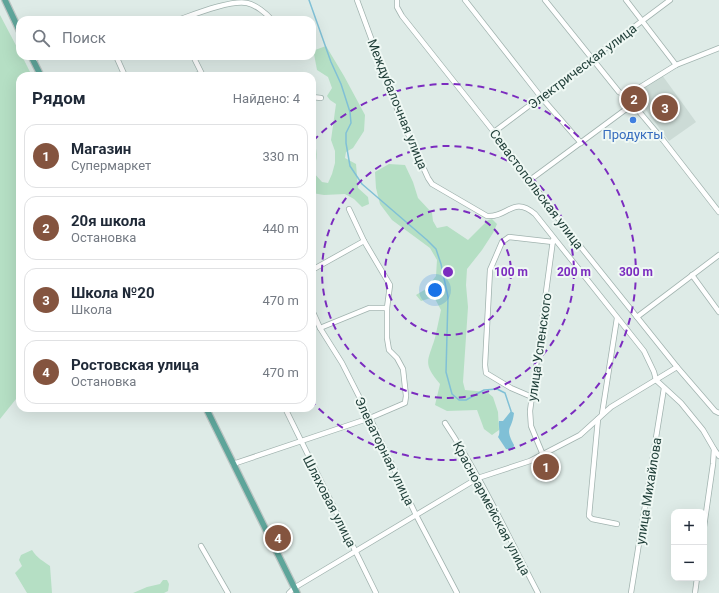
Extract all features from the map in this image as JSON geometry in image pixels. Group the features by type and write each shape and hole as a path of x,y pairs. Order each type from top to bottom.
{"main road":[{"path":"5,0 16,23"},
{"path":"33,60 39,72"},
{"path":"208,412 296,590"}],"street":[{"name":"Междубалочная улица","path":"357,0 399,114 432,184 487,216 496,215 515,207 524,206 535,214 553,239"},
{"name":"Севастопольская улица","path":"397,0 397,7 402,16 494,132 560,221 677,367 717,412"},
{"path":"465,0 541,97 581,143"},
{"path":"545,0 619,92 626,96 633,104 719,212"},
{"path":"626,0 676,65"},
{"name":"Электрическая улица","path":"494,132 670,0"},
{"path":"190,16 220,6 246,2 265,12 268,16"},
{"path":"626,96 676,65 719,48"},
{"path":"118,60 124,72"},
{"path":"195,60 201,72"},
{"path":"316,97 321,98"},
{"path":"530,180 633,104"},
{"path":"233,464 370,418 403,405 406,400 403,368 397,358 389,350 386,338 387,308 390,289 389,282 364,240 349,209"},
{"path":"532,397 511,388 486,373 485,365 490,270 502,242 509,238 553,239 644,350 656,380 681,403 703,430 719,456"},
{"name":"улица Успенского","path":"543,454 531,426 530,411 553,239"},
{"path":"316,268 364,240"},
{"path":"637,317 719,255"},
{"path":"692,275 719,312"},
{"path":"320,328 369,308 387,308"},
{"path":"602,414 618,318"},
{"name":"Элеваторная улица","path":"316,319 342,363 416,515 457,593"},
{"path":"289,593 296,590 355,551 478,478 530,461 580,435 611,406 677,367"},
{"name":"улица Михайлова","path":"631,593 664,388"},
{"name":"Шляховая улица","path":"287,412 300,442 376,593"},
{"path":"598,419 589,516 592,519 617,524"},
{"name":"Красноармейская улица","path":"445,423 478,478 538,593"},
{"path":"707,509 714,449"},
{"path":"201,546 228,593"},
{"path":"694,593 696,581"}],"shaded area":[{"path":"662,75 696,122 669,141 635,95"}],"green space":[{"path":"0,15 16,45 16,60 24,60 30,72 16,72 16,399 0,419"},
{"path":"326,46 365,115 364,131 353,148 346,152 345,158 356,164 358,188 368,197 369,204 362,207 354,199 345,194 324,195 316,194 316,175 322,182 328,183 335,163 335,151 331,140 336,104 327,96 332,88 328,77 317,70 315,60 316,50"},
{"path":"389,164 405,165 413,182 418,198 432,213 433,221 437,228 447,226 468,240 488,220 492,219 497,224 482,250 467,269 466,285 468,307 463,382 465,390 487,392 493,397 498,412 499,430 492,435 484,429 477,410 447,411 435,405 440,384 434,377 428,362 441,310 434,297 421,301 416,295 426,289 436,276 437,260 430,248 392,220 380,204 376,188 375,172"},
{"path":"32,550 38,557 50,566 52,593 27,593 15,573 22,566 19,560 21,555"},
{"path":"163,580 167,580 169,584 168,591 164,593 133,593 147,587 160,584"}],"water":[{"path":"511,411 514,413 509,431 514,445 513,450 506,449 498,437 499,421 503,421"}],"waterway":[{"path":"309,0 315,16"},
{"path":"316,20 331,62 341,84 350,112 351,123 346,133 346,143 350,166 362,184 436,249 441,264 448,297 446,372 452,394 459,400 466,400 484,390 497,389 505,393 511,411"}],"place":[{"name":"20я школа","path":"634,99"},
{"name":"Школа №20","path":"665,108"},
{"name":"Продукты","path":"633,120"},
{"name":"Магазин","path":"546,467"},
{"name":"Ростовская улица","path":"278,538"}]}
